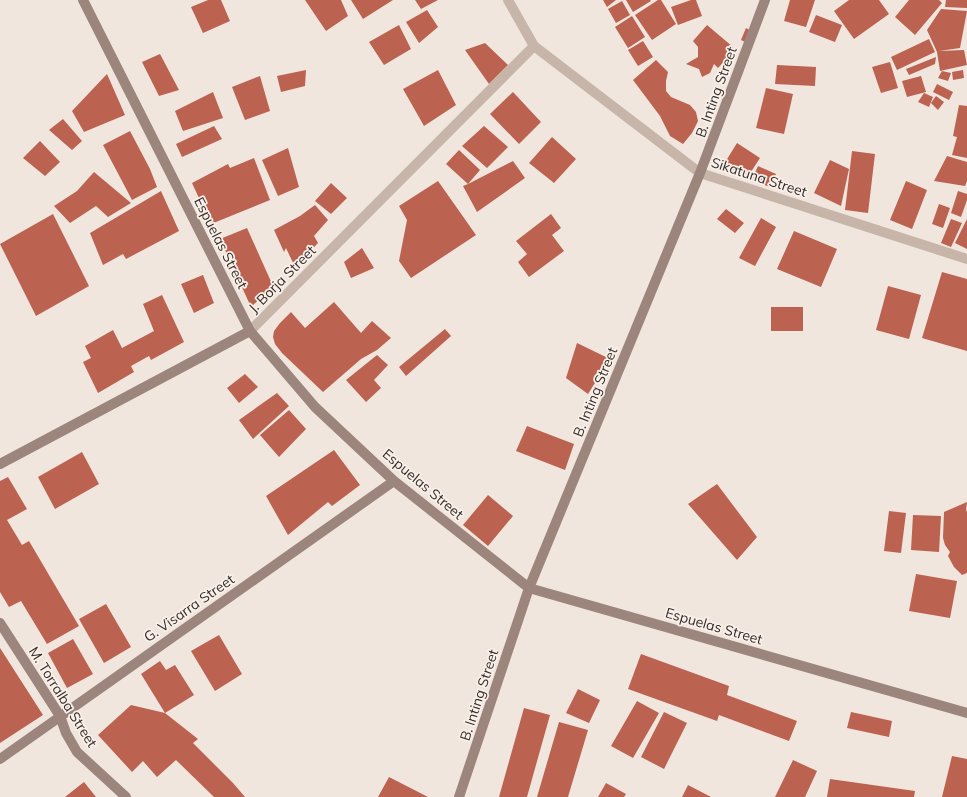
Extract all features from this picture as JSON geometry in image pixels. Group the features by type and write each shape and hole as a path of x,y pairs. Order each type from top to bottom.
{"street":[{"name":"Espuelas Street","path":"83,0 250,331 315,407 394,481 529,588 967,714"},
{"name":"Sikatuna Street","path":"508,0 534,46 700,173 967,259"},
{"name":"B. Inting Street","path":"459,797 529,588 700,173 765,0"},
{"name":"J. Borja Street","path":"0,464 250,331 534,46"},
{"name":"G. Visarra Street","path":"0,759 394,481"},
{"name":"M. Torralba Street","path":"0,623 60,716 66,733 77,752 126,797"}],"building":[{"path":"208,0 221,0 230,21 203,33 191,7"},
{"path":"305,0 341,0 348,16 326,31"},
{"path":"351,0 393,0 363,19"},
{"path":"415,0 438,0 421,9"},
{"path":"603,0 616,0 607,7"},
{"path":"626,0 650,0 651,1 633,12"},
{"path":"658,0 661,0 676,24 652,40 635,15"},
{"path":"691,0 696,0 702,16 678,25 671,7"},
{"path":"790,0 815,0 806,27 784,21"},
{"path":"849,0 879,0 889,14 854,39 834,11"},
{"path":"909,0 939,0 942,3 915,35 895,17"},
{"path":"946,0 967,0 967,8 945,7"},
{"path":"622,1 630,15 616,23 608,9"},
{"path":"941,9 967,11 960,48 939,51 964,50 967,65 940,71 937,52 927,30"},
{"path":"427,10 438,27 419,43 406,22"},
{"path":"816,15 842,25 835,42 809,32"},
{"path":"632,16 645,37 628,48 615,27"},
{"path":"399,25 411,49 384,65 369,42"},
{"path":"707,25 733,47 728,57 718,68 714,64 710,73 702,77 699,69 686,64 698,57 698,47 693,41"},
{"path":"746,28 753,32 747,43 741,40"},
{"path":"929,39 935,52 897,70 891,57"},
{"path":"643,41 653,57 638,66 628,50"},
{"path":"485,43 508,65 489,84 465,50"},
{"path":"160,54 179,90 159,96 142,62"},
{"path":"936,57 935,64 909,75 906,69"},
{"path":"656,60 668,72 666,91 671,97 690,105 696,112 698,121 692,133 683,144 670,136 660,116 633,80"},
{"path":"890,62 898,88 881,93 872,67"},
{"path":"777,65 816,67 815,86 775,84"},
{"path":"306,70 305,86 281,92 277,76"},
{"path":"438,70 456,105 424,126 403,89"},
{"path":"963,70 964,78 953,80 952,72"},
{"path":"942,71 951,73 948,81 938,78"},
{"path":"107,74 125,115 84,132 72,111"},
{"path":"260,76 270,111 245,120 232,87"},
{"path":"921,76 926,92 907,97 902,81"},
{"path":"937,84 953,92 949,100 933,92"},
{"path":"766,88 793,94 784,134 756,128"},
{"path":"213,92 223,118 183,131 175,111"},
{"path":"513,92 541,122 519,144 490,114"},
{"path":"924,93 933,97 929,107 918,102"},
{"path":"936,96 944,102 938,110 931,103"},
{"path":"959,105 967,106 967,158 952,155 957,137 953,136"},
{"path":"63,119 82,141 72,150 49,130"},
{"path":"214,126 222,139 182,157 176,144"},
{"path":"484,126 508,147 487,168 462,146"},
{"path":"130,131 150,169 157,187 132,200 103,145"},
{"path":"552,137 576,159 554,183 529,163"},
{"path":"40,141 60,162 45,176 23,158"},
{"path":"737,143 760,158 747,178 724,164"},
{"path":"288,148 299,187 278,196 262,160"},
{"path":"459,150 480,170 468,184 446,164"},
{"path":"852,151 875,154 868,213 845,210"},
{"path":"947,156 967,162 967,181 965,186 934,181"},
{"path":"254,158 270,200 211,224 192,183 228,164 230,168"},
{"path":"830,160 849,169 841,206 814,193"},
{"path":"513,161 525,178 477,212 463,186"},
{"path":"758,166 776,174 770,187 752,180"},
{"path":"94,172 131,203 108,217 96,206 70,223 54,206 77,191"},
{"path":"438,181 476,235 411,278 399,261 407,220 399,206"},
{"path":"906,181 927,190 912,229 890,220"},
{"path":"331,183 347,198 331,214 315,201"},
{"path":"161,191 179,231 126,259 123,254 103,265 90,233"},
{"path":"958,191 967,194 967,200 961,217 951,213"},
{"path":"939,204 950,208 943,228 932,224"},
{"path":"315,205 328,220 314,236 318,243 295,267 286,248 284,252 274,230 300,216"},
{"path":"726,209 744,223 735,233 717,219"},
{"path":"53,214 89,286 36,316 0,244"},
{"path":"551,214 561,228 552,235 564,251 529,277 518,262 527,254 516,241"},
{"path":"761,218 776,227 755,266 739,258"},
{"path":"951,219 962,223 951,247 941,243"},
{"path":"967,219 967,249 955,243"},
{"path":"247,228 273,286 251,307 220,239"},
{"path":"794,231 837,249 821,287 777,269"},
{"path":"362,248 374,268 351,278 344,262"},
{"path":"942,272 967,279 967,351 922,338"},
{"path":"203,275 214,303 194,313 181,284"},
{"path":"888,286 921,295 909,339 876,330"},
{"path":"162,295 184,342 151,360 149,356 131,366 134,372 98,393 83,362 91,358 85,346 113,330 122,348 154,331 143,304"},
{"path":"334,302 361,333 372,321 391,338 377,350 361,359 323,392 282,353 275,344 273,337 274,331 291,312 305,328"},
{"path":"771,307 803,307 803,331 771,331"},
{"path":"445,329 451,336 406,376 399,367"},
{"path":"577,343 610,359 588,394 566,378"},
{"path":"377,355 388,365 374,380 381,388 366,402 346,380"},
{"path":"245,374 258,387 239,403 227,388"},
{"path":"277,393 289,406 253,439 239,420"},
{"path":"289,410 306,429 279,457 260,435"},
{"path":"527,426 574,444 565,470 516,451"},
{"path":"334,450 360,485 332,506 328,502 288,535 266,496"},
{"path":"82,452 99,484 55,509 38,477"},
{"path":"8,477 27,509 7,520 22,545 29,541 79,626 47,644 21,601 9,607 0,592 0,481"},
{"path":"717,484 757,537 737,560 688,504"},
{"path":"488,495 513,516 488,546 463,525"},
{"path":"967,502 967,573 962,575 954,567 948,556 950,552 945,545 943,538 944,512"},
{"path":"889,511 906,513 901,553 884,551"},
{"path":"913,515 941,516 939,552 911,550"},
{"path":"916,574 957,581 950,618 909,611"},
{"path":"106,604 131,647 104,663 79,619"},
{"path":"219,635 242,674 215,691 191,651"},
{"path":"73,639 93,674 67,688 48,653"},
{"path":"0,648 43,715 0,743"},
{"path":"641,654 729,686 727,695 797,721 789,741 719,715 717,721 628,689"},
{"path":"160,661 166,670 175,665 194,695 165,713 141,674"},
{"path":"578,689 600,700 589,723 566,713"},
{"path":"637,701 659,713 633,758 611,746"},
{"path":"131,705 165,713 198,739 193,743 245,797 214,797 176,760 157,777 143,761 132,772 98,735"},
{"path":"524,708 550,715 527,797 499,797"},
{"path":"664,712 687,723 664,769 641,757"},
{"path":"851,712 892,721 889,737 847,728"},
{"path":"559,722 588,730 568,797 537,797"},
{"path":"952,756 967,759 967,797 942,797"},
{"path":"793,760 817,771 805,797 775,797"},
{"path":"389,777 428,797 378,797"},
{"path":"830,779 915,791 914,797 827,797"},
{"path":"84,782 96,797 65,797"},
{"path":"606,783 626,794 624,797 598,797"},
{"path":"688,785 711,797 682,797"}]}
